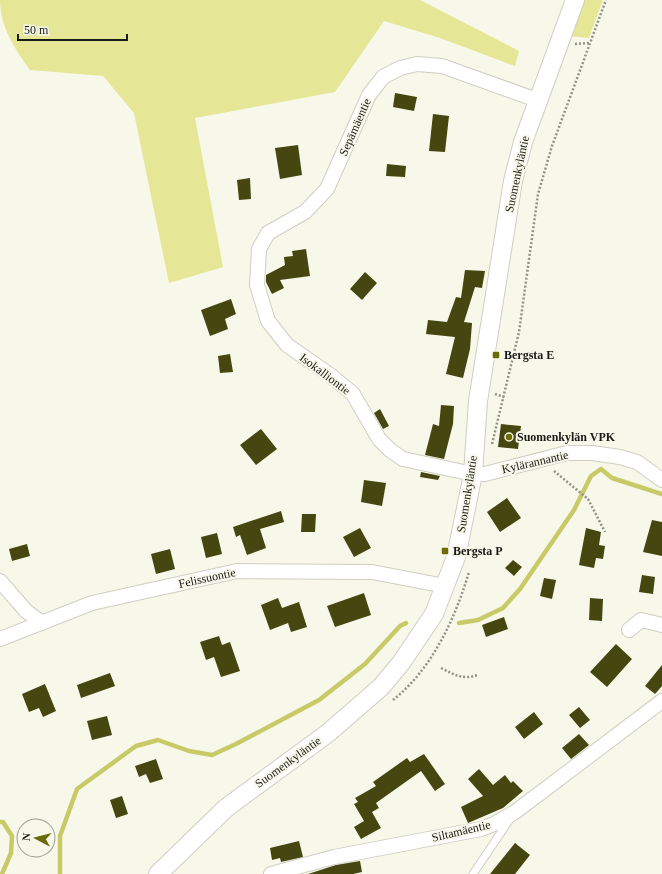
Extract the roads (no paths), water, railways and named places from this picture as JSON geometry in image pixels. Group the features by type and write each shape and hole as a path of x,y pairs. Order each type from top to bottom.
{"street":[{"name":"Suomenkyläntie","path":"158,874 226,808 328,733 381,687 419,639 434,614 456,557 472,474 478,401 513,181 523,142 537,100 575,0"},
{"name":"Sepämäentie","path":"257,285 259,249 268,233 305,212 327,189 369,96 383,77 400,68 417,64 442,66 537,100"},
{"name":"Isokalliontie","path":"257,285 268,321 287,345 330,375 353,394 379,439 390,450 403,459 472,474"},
{"name":"Kylärannantie","path":"472,474 485,474 567,453 592,453 620,457 637,462 662,480"},
{"name":"Felissuontie","path":"0,640 92,603 237,571 372,572 446,586"},
{"path":"0,581 26,611 42,623"},
{"path":"629,630 641,620 662,625"},
{"name":"Siltamäentie","path":"271,874 334,857 481,829 514,812 662,701"}],"lane":[{"path":"473,874 514,812"}],"waterway":[{"path":"459,623 478,620 503,608 520,589 574,510 591,476 601,469 612,478 662,494"},
{"path":"60,874 60,836 77,789 136,746 158,740 189,751 212,755 319,700 365,664 400,626 406,623"},
{"path":"0,822 3,822 12,836 11,853 2,874"}],"place":[{"name":"Bergsta E","path":"496,355"},
{"name":"Suomenkylän VPK","path":"509,437"},
{"name":"Bergsta P","path":"445,551"}]}
